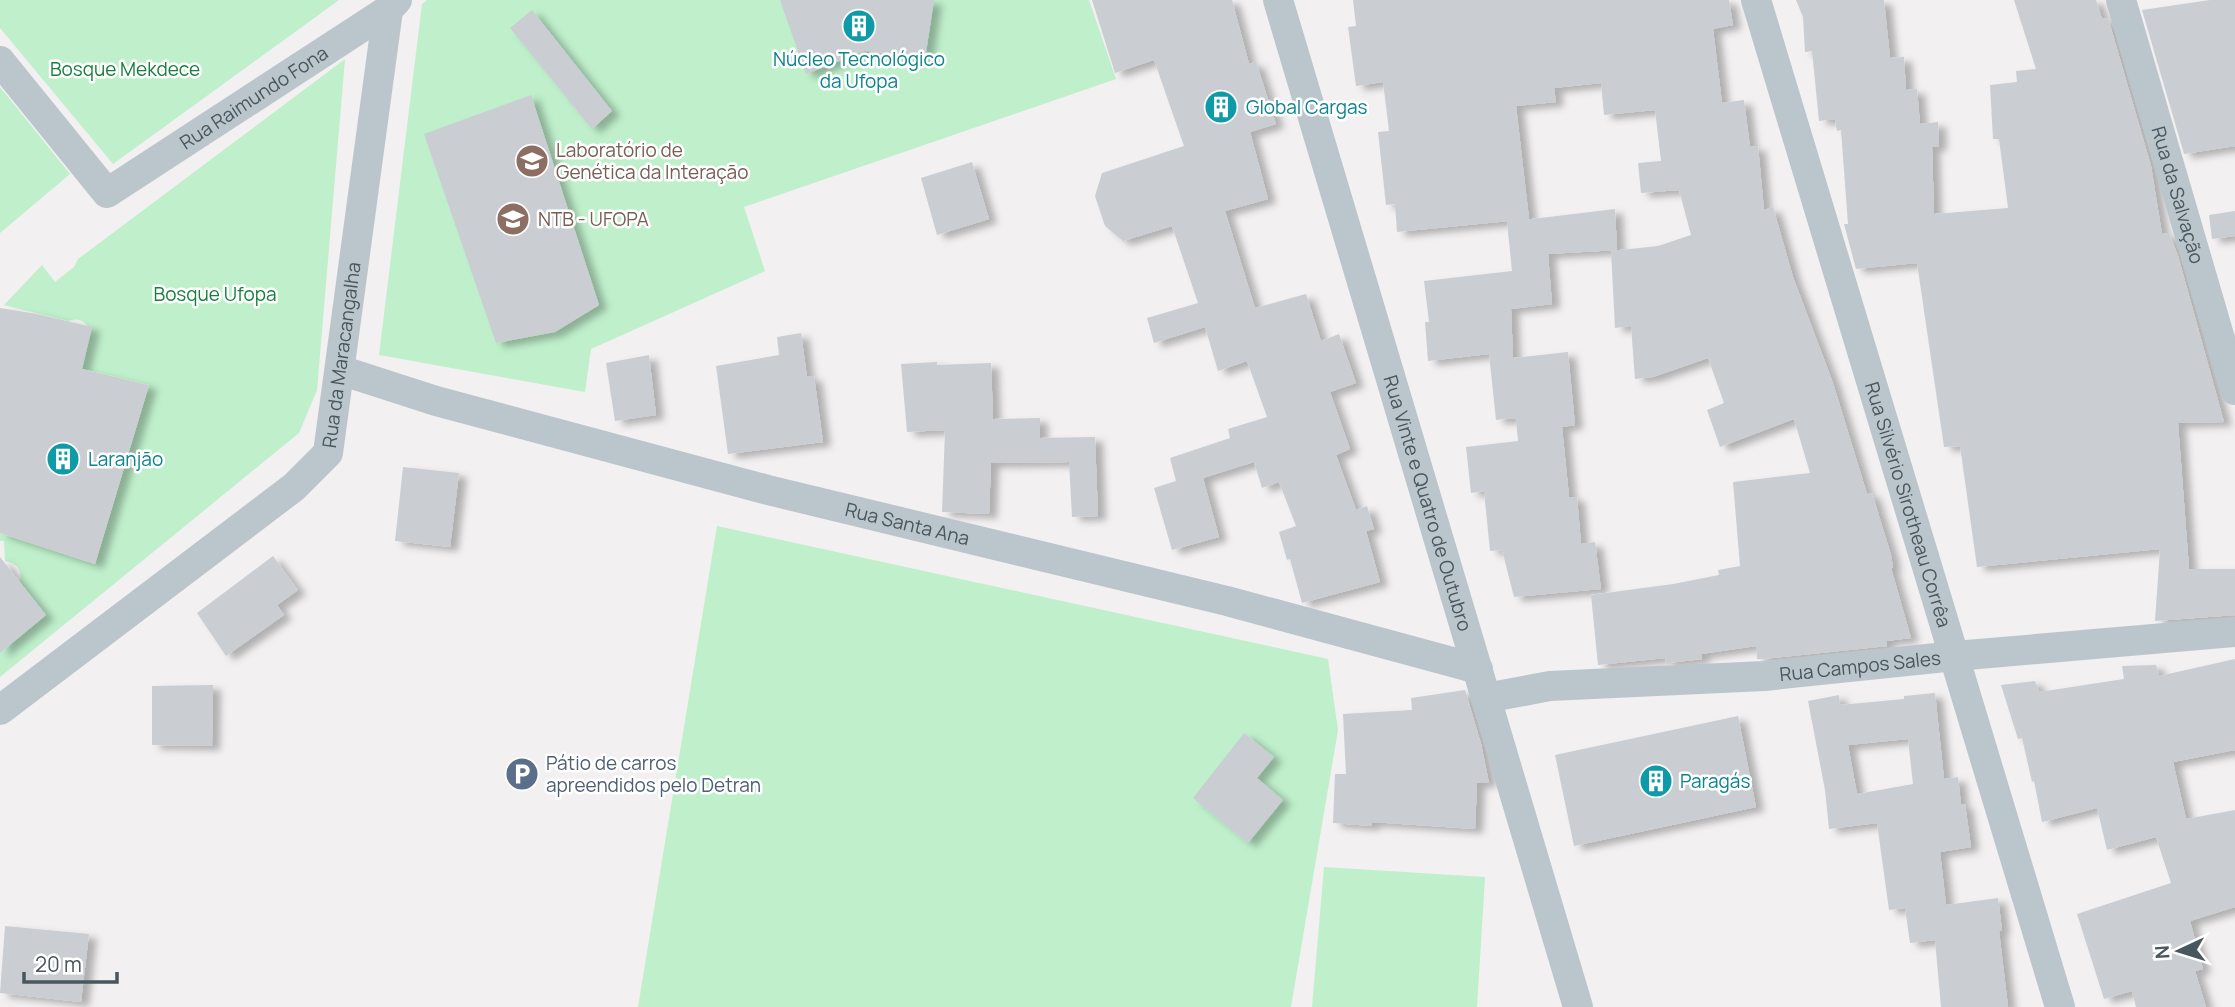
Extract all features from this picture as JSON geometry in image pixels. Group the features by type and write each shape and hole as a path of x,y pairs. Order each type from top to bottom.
{"street":[{"name":"Rua Vinte e Quatro de Outubro","path":"1278,0 1578,1007"},
{"name":"Rua Silvério Sirotheau Corrêa","path":"1756,0 2060,1007"},
{"name":"Rua da Salvação","path":"2121,0 2235,390"},
{"name":"Rua Raimundo Fona","path":"0,61 107,192 393,5"},
{"name":"Rua da Maracangalha","path":"0,710 284,496 328,453 393,5"},
{"name":"Rua Santa Ana","path":"340,370 436,401 702,472 1227,601 1478,669"},
{"name":"Rua Campos Sales","path":"1486,698 1550,686 1764,676 1955,656 2235,632"}],"green space":[{"name":"Bosque Mekdece","path":"0,0 339,0 113,164 0,28"},
{"path":"427,0 1089,0 1116,79 744,207 765,271 591,349 585,392 379,355 422,4"},
{"name":"Bosque Ufopa","path":"345,59 317,390 299,433 0,677 0,591 18,586 20,573 17,566 5,561 4,541 0,541 0,533 95,564 149,385 75,367 91,332 82,321 68,321 4,305 42,265 55,282 74,267 78,259"},
{"path":"0,87 70,174 0,233"},
{"path":"717,526 1328,659 1338,730 1291,1007 638,1007"},
{"path":"1324,867 1485,877 1477,1007 1312,1007"}],"building":[{"name":"Núcleo Tecnológico da Ufopa","path":"780,0 934,0 925,59 865,51 806,74"},
{"path":"1092,0 1232,0 1249,64 1256,62 1276,124 1250,132 1268,199 1225,211 1255,308 1306,294 1321,341 1339,334 1356,383 1330,392 1350,449 1336,455 1356,510 1367,506 1374,529 1366,531 1380,582 1302,603 1290,559 1287,560 1279,532 1296,526 1279,482 1262,488 1254,462 1203,478 1219,537 1172,550 1154,488 1176,481 1170,458 1230,438 1228,429 1267,417 1247,361 1218,371 1205,327 1154,343 1147,318 1198,303 1172,226 1123,241 1105,226 1095,196 1102,173 1184,146 1154,60 1115,73"},
{"path":"1353,0 1729,0 1733,25 1713,29 1722,103 1744,100 1750,147 1758,146 1764,210 1773,207 1793,277 1833,383 1867,494 1872,493 1891,555 1891,568 1911,638 1886,641 1887,646 1763,659 1757,659 1756,646 1701,654 1702,659 1666,663 1665,658 1598,665 1591,595 1673,584 1719,575 1718,570 1740,566 1733,482 1810,473 1794,419 1720,447 1707,410 1724,403 1708,358 1653,377 1635,379 1631,326 1615,328 1611,251 1658,246 1691,235 1679,190 1641,193 1638,163 1661,161 1655,110 1604,115 1601,83 1554,88 1556,102 1516,106 1529,219 1397,232 1395,204 1386,205 1378,132 1389,131 1383,82 1356,86 1348,27 1356,26"},
{"path":"1796,0 1884,0 1890,58 1904,57 1906,90 1917,89 1920,124 1938,122 1939,146 1932,147 1934,214 2008,208 1999,139 1993,139 1990,85 2017,82 2016,71 2036,69 2014,0 2096,0 2102,19 2108,18 2151,166 2162,234 2169,233 2178,256 2224,422 2178,423 2189,569 2235,569 2235,615 2155,621 2160,549 1977,567 1960,446 1944,447 1917,263 1856,269 1844,224 1848,224 1841,130 1837,131 1835,119 1819,121 1812,51 1805,52 1803,17"},
{"path":"2210,0 2235,0 2235,146 2184,154 2142,10"},
{"path":"532,10 612,111 592,129 510,28"},
{"name":"NTB - UFOPA","path":"531,95 599,305 555,332 496,343 424,134"},
{"path":"972,162 989,219 937,235 921,178"},
{"path":"1615,209 1617,250 1548,254 1552,304 1511,309 1513,358 1568,352 1575,425 1562,427 1569,497 1577,497 1581,544 1595,542 1601,589 1514,597 1502,550 1490,551 1484,491 1471,493 1466,447 1518,441 1515,409 1515,418 1496,420 1489,354 1428,361 1425,322 1429,322 1424,281 1512,271 1507,222"},
{"path":"2235,211 2235,236 2212,239 2209,215"},
{"name":"Laranjão","path":"0,308 92,327 82,369 149,385 95,564 0,533"},
{"path":"801,333 807,377 814,376 823,442 728,454 716,366 779,355 777,337"},
{"path":"649,355 656,415 615,421 606,363"},
{"path":"937,362 937,365 991,363 993,419 1040,418 1040,438 1095,437 1098,516 1072,517 1069,462 991,463 989,514 942,512 945,430 907,432 901,364"},
{"path":"403,467 459,473 450,547 395,541"},
{"path":"273,556 298,590 277,605 284,615 226,656 197,613"},
{"path":"0,557 46,615 0,653"},
{"path":"2235,659 2235,750 2173,762 2186,819 2235,810 2235,907 2190,921 2203,969 2195,971 2206,1007 2136,1007 2132,991 2104,999 2077,914 2171,883 2156,837 2107,850 2097,808 2042,822 2022,738 2018,739 2001,685 2035,681 2039,692 2124,679 2122,666 2156,665 2159,676"},
{"path":"213,685 212,746 152,745 152,686"},
{"path":"1465,690 1489,783 1477,783 1475,829 1372,822 1372,826 1333,823 1335,774 1346,774 1343,714 1412,710 1411,698"},
{"path":"1935,693 1944,779 1958,777 1961,805 1965,804 1971,847 1940,852 1946,905 1998,898 2008,1007 1941,1007 1935,940 1910,943 1905,908 1889,910 1877,823 1829,829 1825,790 1808,701 1839,695 1840,705 1904,699 1904,696","holes":["1908,739 1913,784 1857,794 1848,745"]},
{"name":"Paragás","path":"1738,716 1756,807 1574,846 1555,755"},
{"path":"1244,733 1274,757 1257,778 1283,800 1248,843 1193,798"},
{"path":"5,926 89,934 81,1002 0,993"}],"place":[{"name":"Núcleo Tecnológico da Ufopa","path":"859,26"},
{"name":"Global Cargas","path":"1221,107"},
{"name":"Laboratório de Genética da Interação","path":"532,161"},
{"name":"NTB - UFOPA","path":"513,219"},
{"name":"Laranjão","path":"63,459"},
{"name":"Pátio de carros apreendidos pelo Detran","path":"522,774"},
{"name":"Paragás","path":"1656,781"}]}
